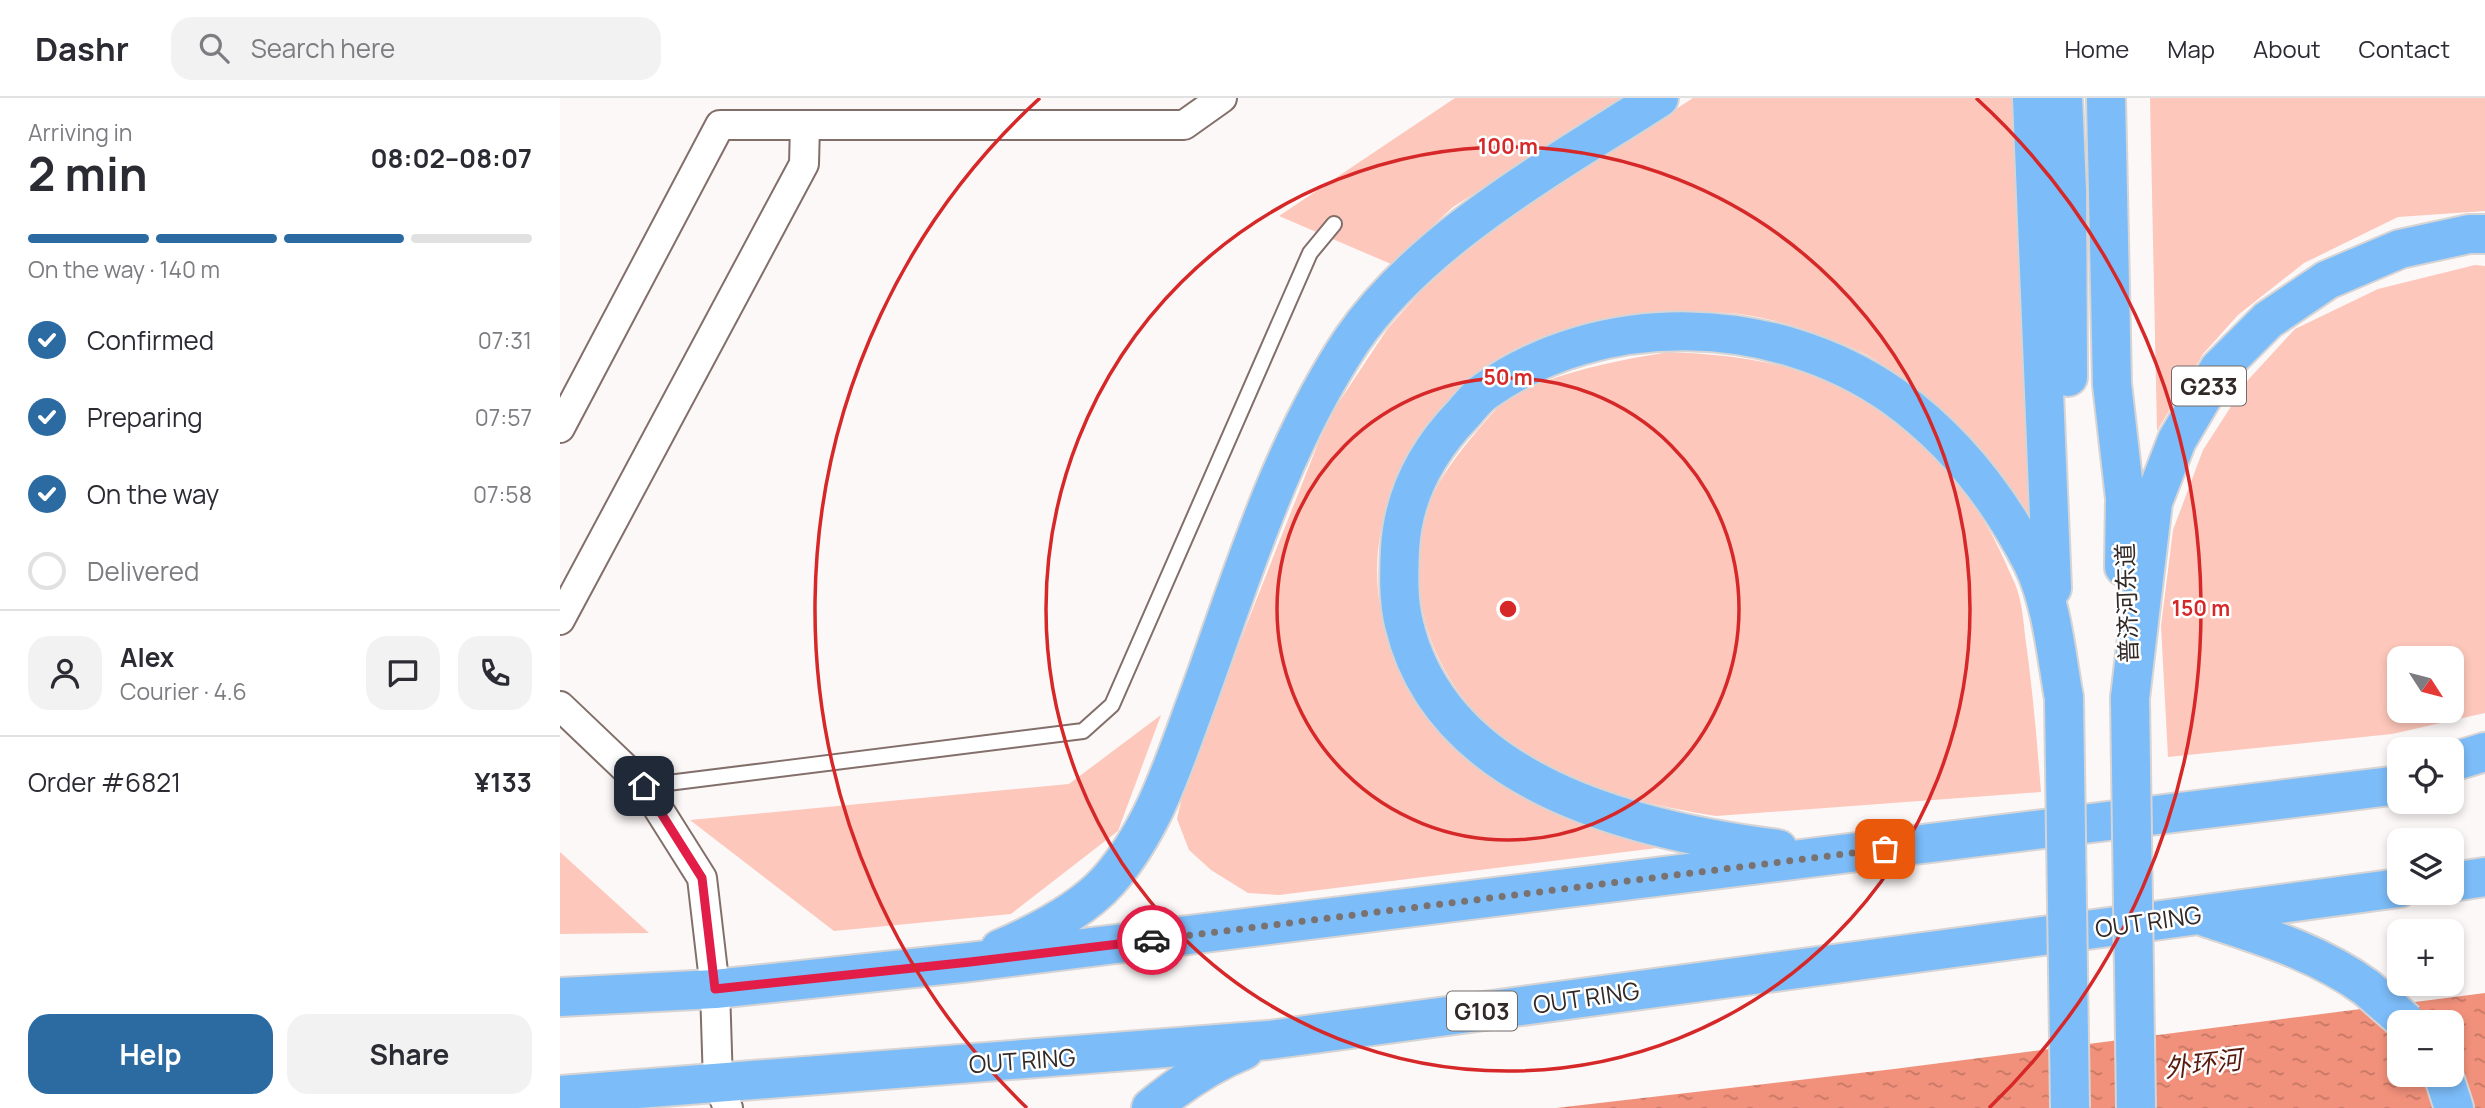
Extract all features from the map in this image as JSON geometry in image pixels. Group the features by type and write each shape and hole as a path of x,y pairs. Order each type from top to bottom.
{"highway":[{"path":"970,962 1033,934 1072,910 1107,882 1135,844 1163,793 1269,503 1296,438 1354,338 1382,303 1413,272 1489,208 1659,98"},
{"path":"2032,98 2049,563 2064,698"},
{"path":"2063,98 2067,190 2068,482 2064,698 2070,1108"},
{"name":"普济河东道","path":"2106,98 2112,384 2125,498 2123,601 2130,698 2136,1108"},
{"path":"2125,498 2135,435 2132,98"},
{"name":"G233","path":"2130,698 2153,502 2177,440 2218,369 2269,320 2327,280 2400,249 2469,234 2485,234"},
{"path":"1832,856 1695,837 1615,816 1574,800 1511,767 1486,750 1455,721 1417,665 1403,623 1399,579 1402,529 1416,481 1441,436 1481,394 1526,366 1568,349 1650,332 1723,333 1809,353 1845,370 1891,395 1950,446 1979,478 2018,537 2039,579 2046,601 2064,698"},
{"path":"2464,758 2485,752"},
{"path":"2464,775 2485,772"},
{"path":"560,997 715,989 970,962 1832,856 2387,784"},
{"path":"2464,880 2485,877"},
{"name":"OUT RING","path":"561,1095 723,1096 1269,1040 2387,890"},
{"path":"2197,915 2316,956 2348,974 2392,1010"},
{"path":"1151,1108 1180,1084 1218,1061 1269,1040"},
{"path":"2447,1087 2454,1108"},
{"path":"561,1095 640,1108"}],"street":[{"path":"560,428 720,125 1184,125 1222,98"},
{"path":"560,620 804,164 805,125"},
{"path":"560,706 644,786 702,878 715,989 723,1096"}],"lane":[{"path":"644,786 1083,731 1112,705 1310,253 1334,224"}],"shaded area":[{"path":"1455,98 1624,98 1453,207 1391,264 1279,216"},
{"path":"1693,98 2025,98 2036,526 1986,456 1938,408 1870,357 1818,334 1746,315 1661,313 1592,322 1526,344 1495,360 1457,391 1426,430 1396,482 1380,535 1378,587 1387,637 1408,685 1439,728 1480,767 1543,808 1657,848 1279,895 1248,893 1211,870 1189,850 1177,819 1185,784 1319,441 1335,408 1388,328 1421,291 1459,257 1523,208"},
{"path":"2150,98 2485,98 2485,211 2398,217 2304,263 2238,315 2203,354 2157,431"},
{"path":"2475,265 2485,266 2485,713 2464,718 2464,646 2387,646 2387,723 2441,723 2392,734 2168,757 2161,626 2173,530 2203,450 2248,380 2295,329 2378,289"},
{"path":"1669,352 1758,361 1811,374 1843,387 1903,426 1953,476 1992,535 2018,592 2031,680 2041,792 1716,816 1643,802 1569,779 1525,757 1477,715 1457,690 1441,663 1421,604 1418,573 1421,541 1428,509 1440,482 1456,457 1485,422 1519,391 1588,368"},
{"path":"1161,715 1118,831 1011,914 834,931 690,820 1069,784"},
{"path":"560,852 649,933 560,934"}],"water":[{"name":"外环河","path":"2485,993 2485,1108 1556,1108 1894,1069"}],"way so far":[{"path":"1152,940 1885,849"}],"route":[{"path":"644,786 702,878 715,989 1152,940"}]}
